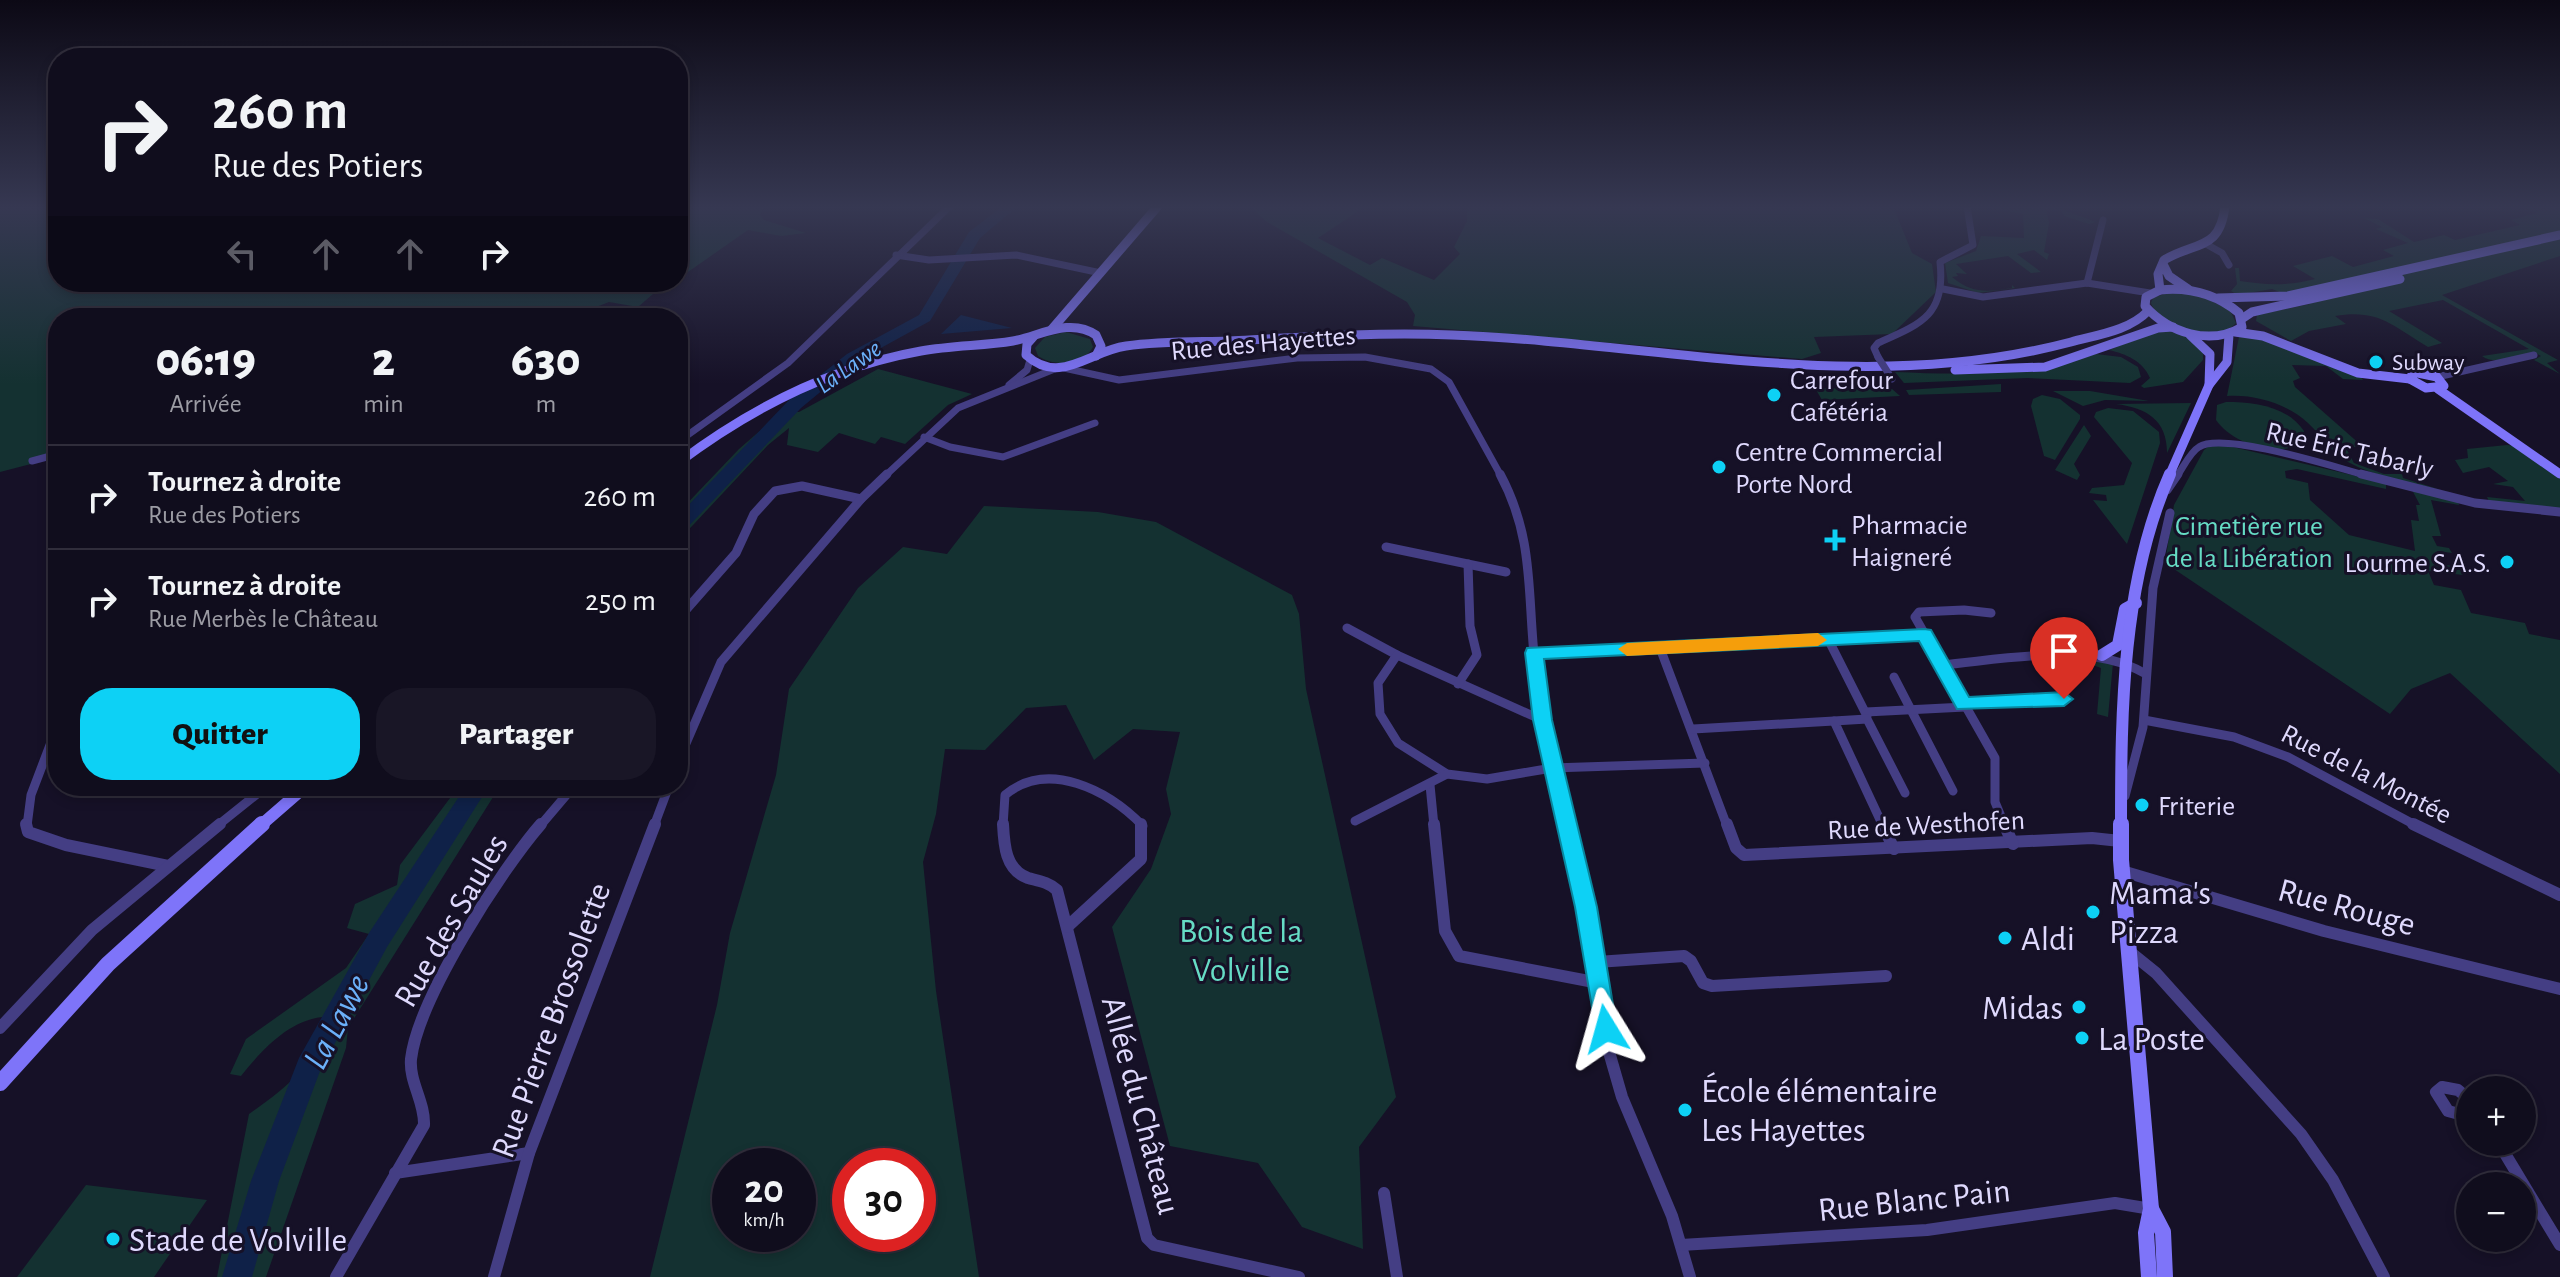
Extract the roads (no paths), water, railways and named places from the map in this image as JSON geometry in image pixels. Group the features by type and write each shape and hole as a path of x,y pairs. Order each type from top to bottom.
{"main road":[{"path":"1052,329 1107,266"},
{"path":"1916,367 2006,358 2056,348 2140,319 2151,299 2162,266"},
{"path":"2164,266 2169,276 2191,290 2218,298 2288,296 2425,266"},
{"path":"2149,1277 2146,1233 2151,1209 2119,810 2121,726 2136,603 2146,542 2157,502 2209,385 2227,362 2232,334 2242,327 2243,319 2252,312 2373,286 2442,266"},
{"path":"2151,299 2191,290"},
{"path":"2218,298 2243,319 2289,345 2358,373 2410,379 2420,386 2438,389 2560,474"},
{"path":"2151,299 2179,329 2210,354 2209,385"},
{"path":"1075,305 1076,320 1083,329 1097,337 1180,342"},
{"path":"965,345 1028,356 1061,368 1114,348 1180,342 1385,334 1504,336 1786,366 1986,371 2045,367 2158,328 2232,334 2289,345"},
{"path":"688,456 720,432 781,397 855,367 917,351 1034,336 1052,329 1083,329"},
{"path":"1028,356 1027,344 1034,336"},
{"path":"1095,357 1101,346 1097,337"},
{"path":"2410,379 2410,374 2418,372 2437,377 2445,383 2438,389"},
{"path":"2102,655 2118,645 2125,609 2136,603"},
{"path":"0,1083 37,1038 152,918 294,796"},
{"path":"2151,1209 2163,1232 2165,1277"}],"street":[{"path":"688,435 788,363 885,266"},
{"path":"1066,266 1101,273"},
{"path":"1892,379 1874,348 1878,343 1922,324 1943,289 1940,266"},
{"path":"2087,283 2094,266"},
{"path":"1943,289 1983,297 2087,283 2151,299"},
{"path":"2437,377 2534,355"},
{"path":"996,393 1021,377 1028,356"},
{"path":"1095,357 1100,377"},
{"name":"Rue des Hayettes","path":"1061,368 1119,380 1311,358 1365,357 1431,369 1449,382 1509,491 1529,555 1534,653 1542,720 1597,962 1609,1052 1622,1097 1681,1245 1690,1277"},
{"path":"688,734 721,662 861,499 924,437 958,408 1061,368"},
{"path":"924,437 950,447 1003,457 1095,423"},
{"name":"Rue Éric Tabarly","path":"2157,502 2198,447 2211,442 2513,508 2560,512"},
{"path":"32,461 48,457"},
{"path":"688,607 737,551 752,524 753,515 777,490 799,484 861,499"},
{"path":"2119,810 2144,720 2144,673 2161,547 2170,513"},
{"path":"2146,542 2161,547"},
{"path":"1386,547 1506,572"},
{"path":"1458,684 1473,666 1477,655 1470,626 1468,564"},
{"path":"1991,613 1975,609 1919,612 1915,617 1995,758 1995,802 2013,844"},
{"path":"1347,628 1458,684 1542,720"},
{"path":"1534,653 1924,635"},
{"path":"1828,639 1905,793"},
{"path":"1397,655 1385,667 1378,683 1380,714 1398,743 1447,774 1487,779 1552,768 1705,763 1660,648"},
{"path":"1941,665 2102,655 2130,664 2144,673"},
{"path":"1894,677 1953,791"},
{"path":"1693,729 1834,721 1911,710 2064,699"},
{"name":"Rue de la Montée","path":"2144,720 2234,737 2275,751 2471,853 2560,895"},
{"path":"1834,721 1894,849"},
{"path":"48,751 30,799 24,824 28,832 66,845 168,866"},
{"name":"Rue de Westhofen","path":"1705,763 1736,848 1753,857 2092,838 2120,841"},
{"path":"1355,821 1447,774"},
{"name":"Allée du Château","path":"1067,927 1141,859 1143,826 1132,813 1082,787 1047,778 1025,781 1005,795 1001,821 1011,866 1019,874 1051,882 1057,890 1147,1238 1154,1245 1299,1277"},
{"path":"1430,785 1445,931 1459,956 1599,983"},
{"path":"0,1028 40,981 168,866 255,796"},
{"name":"Rue des Saules","path":"395,1173 424,1125 425,1114 412,1083 411,1063 418,1028 432,997 470,927 517,853 565,796"},
{"name":"Rue Pierre Brossolette","path":"494,1277 529,1153 665,796"},
{"name":"Rue Rouge","path":"2122,871 2324,931 2560,989"},
{"path":"2130,952 2156,973 2301,1134 2333,1180 2384,1277"},
{"path":"1597,962 1684,956 1691,961 1697,977 1712,986 1886,976"},
{"path":"2456,1090 2442,1087 2436,1092 2438,1101 2456,1116"},
{"path":"336,1277 395,1173 529,1153"},
{"path":"2506,1156 2560,1245"},
{"path":"1384,1193 1397,1277"},
{"name":"Rue Blanc Pain","path":"1681,1245 1927,1230 2115,1203 2151,1209"}],"water":[{"path":"961,315 1012,328 941,334"}],"waterway":[{"name":"La Lawe","path":"688,516 795,404 853,357 925,318 956,266"},
{"name":"La Lawe","path":"237,1277 265,1181 308,1067 378,940 472,796"}],"place":[{"name":"Subway","path":"2376,362"},
{"name":"Carrefour Cafétéria","path":"1774,395"},
{"name":"Centre Commercial Porte Nord","path":"1719,467"},
{"name":"Pharmacie Haigneré","path":"1835,540"},
{"name":"Lourme S.A.S.","path":"2507,562"},
{"name":"Friterie","path":"2142,805"},
{"name":"Mama's Pizza","path":"2093,912"},
{"name":"Aldi","path":"2005,938"},
{"name":"Midas","path":"2079,1007"},
{"name":"La Poste","path":"2082,1038"},
{"name":"École élémentaire Les Hayettes","path":"1685,1110"},
{"name":"Stade de Volville","path":"113,1239"}],"park label":[{"name":"Cimetière rue de la Libération","path":"2249,541"},
{"name":"Bois de la Volville","path":"1241,950"}]}
